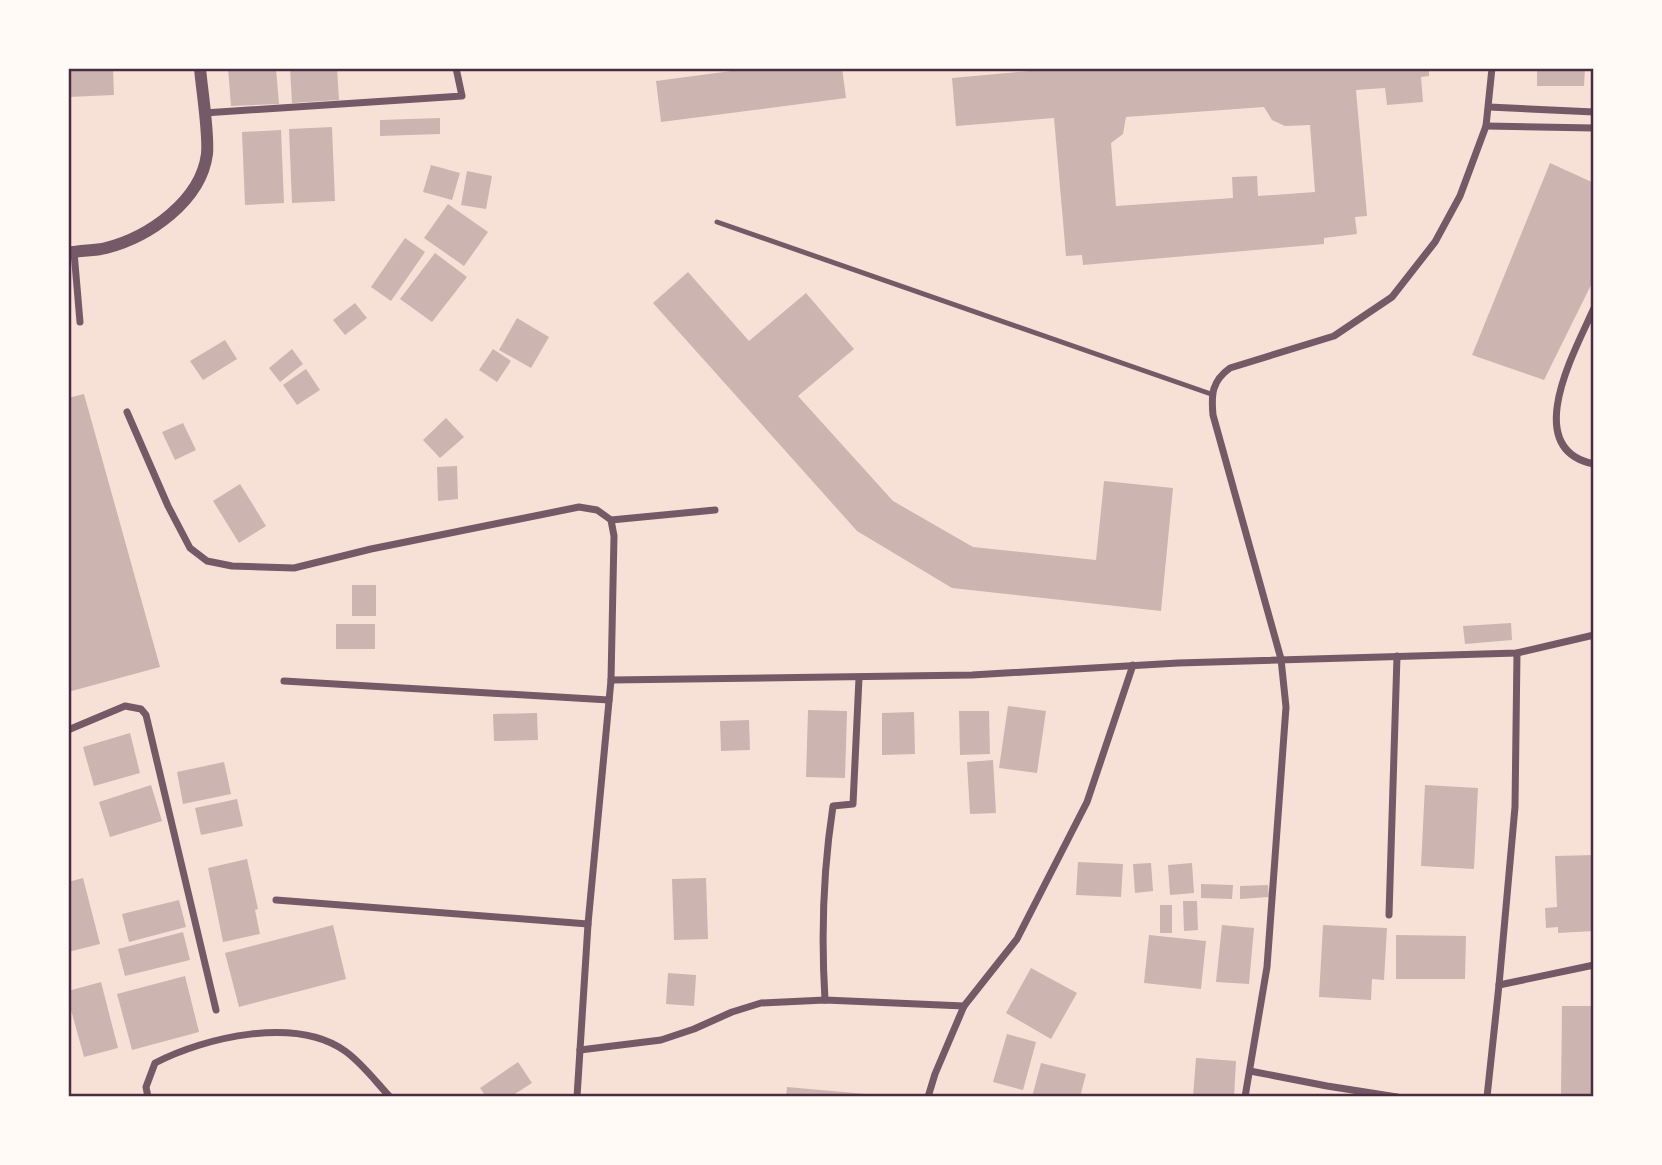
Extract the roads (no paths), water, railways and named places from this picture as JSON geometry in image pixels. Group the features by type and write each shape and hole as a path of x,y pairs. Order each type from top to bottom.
{"street":[{"path":"80,322 71,252 107,248 144,232 183,204 202,178 207,152 200,68"},
{"path":"204,113 462,96 456,68"},
{"path":"1245,1097 1267,967 1286,707 1281,659 1213,415 1211,394 1218,377 1230,368 1334,336 1392,297 1435,242 1460,195 1486,126 1492,68"},
{"path":"1489,107 1594,112"},
{"path":"1486,126 1594,128"},
{"path":"1594,308 1560,384 1556,419 1560,442 1579,461 1594,464"},
{"path":"127,412 168,506 190,548 207,561 232,566 295,568 371,549 579,507 597,510 611,520 715,510"},
{"path":"577,1097 587,924 611,680 614,536 611,520"},
{"path":"611,680 972,675 1281,659 1517,653 1594,635"},
{"path":"1487,1097 1515,807 1517,653"},
{"path":"1389,915 1397,656"},
{"path":"928,1097 964,1006 1017,939 1087,802 1133,665"},
{"path":"825,1000 821,943 825,860 833,806 853,804 859,677"},
{"path":"284,681 609,700"},
{"path":"68,730 125,706 141,709 146,715 216,1010"},
{"path":"276,900 587,924"},
{"path":"1499,985 1594,965"},
{"path":"580,1050 661,1040 761,1003 825,1000 964,1006"},
{"path":"148,1097 146,1087 155,1063 176,1052 234,1037 287,1032 319,1038 345,1051 390,1097"},
{"path":"1250,1071 1397,1097"}],"lane":[{"path":"717,222 1211,394"}]}
